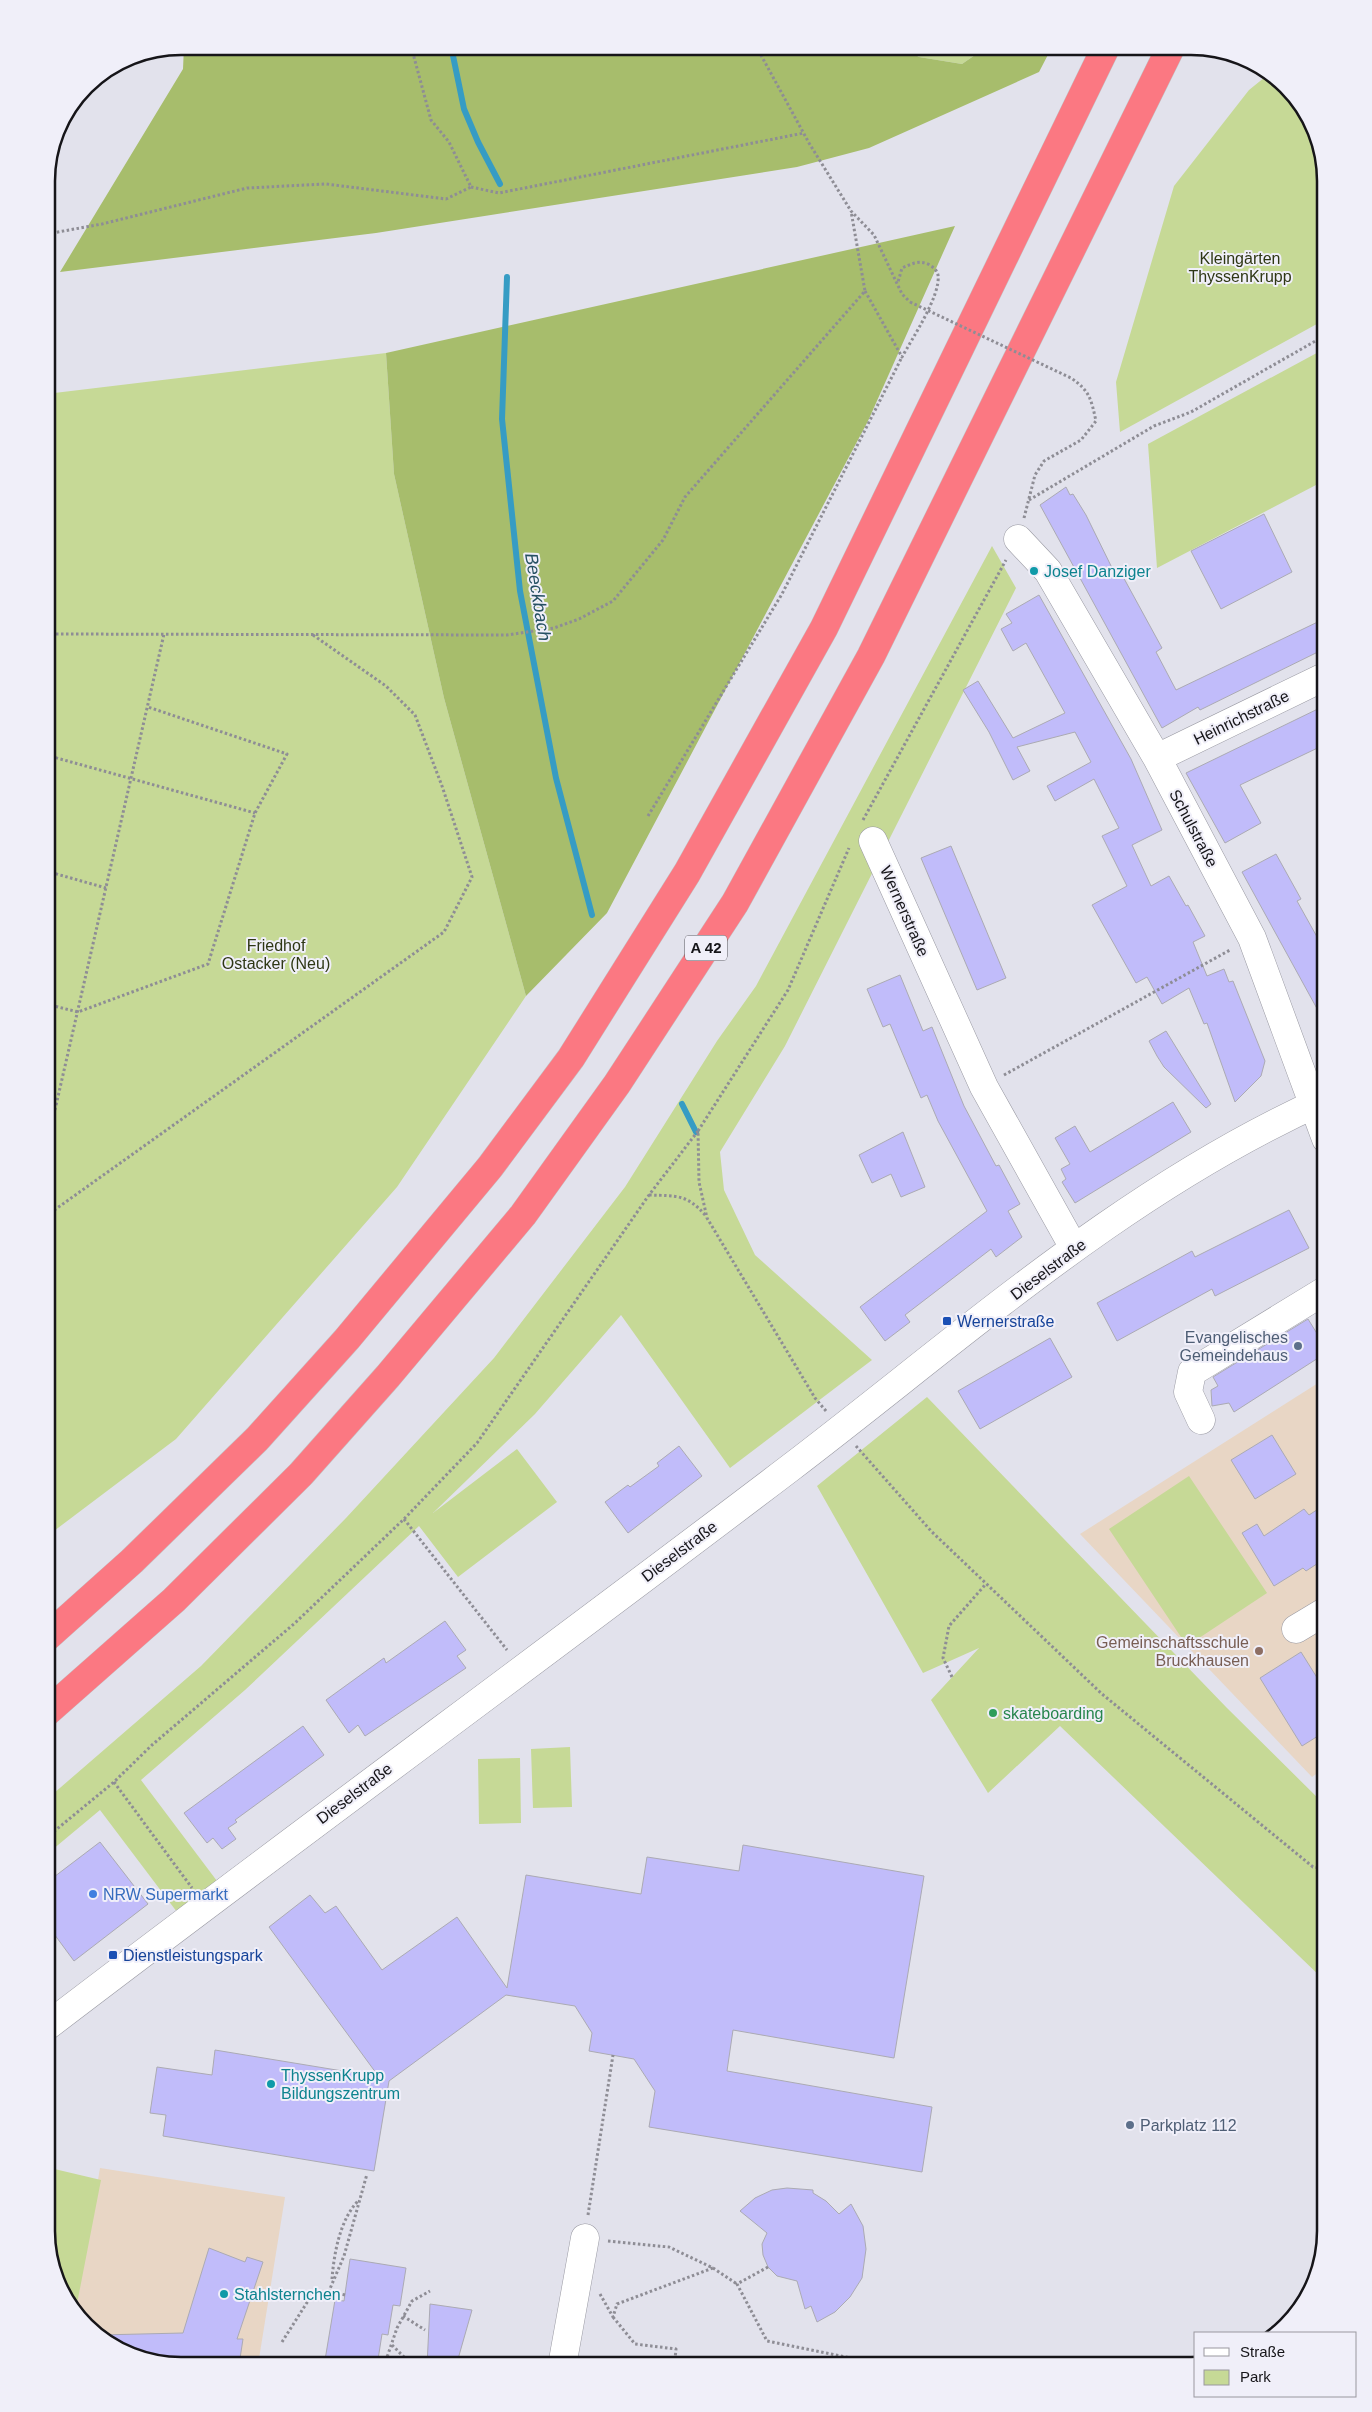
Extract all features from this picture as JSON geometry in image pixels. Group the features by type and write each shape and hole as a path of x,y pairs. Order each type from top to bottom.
{"highway":[{"path":"55,1630 132,1560 270,1425 347,1339 490,1167 571,1058 688,873 824,628 1102,55"},
{"name":"A 42","path":"55,1705 174,1600 301,1474 388,1376 523,1215 617,1084 735,903 870,656 1167,55"}],"street":[{"name":"Schulstraße","path":"1018,539 1048,571 1157,758 1252,938 1317,1097"},
{"name":"Heinrichstraße","path":"1157,758 1317,680"},
{"name":"Wernerstraße","path":"861,838 984,1086 1074,1248"},
{"name":"Dieselstraße","path":"55,2020 205,1905 841,1429 1074,1248 1148,1197 1216,1155 1317,1103"},
{"path":"1201,1420 1188,1392 1192,1372 1317,1296"},
{"path":"1296,1629 1317,1616"},
{"path":"564,2357 585,2238"}],"path":[{"path":"413,55 430,120 450,142 471,186"},
{"path":"55,1831 114,1782 152,1745 295,1623 404,1519 477,1443 649,1195 698,1130 788,990 861,838 1018,539 1035,475 1044,461 1081,440 1096,421 1091,399 1084,387 1071,378 910,302 902,294 898,282 874,235 851,211 804,133 761,55"},
{"path":"55,232 102,224 247,188 326,184 446,199 471,186 499,193 804,133"},
{"path":"851,211 865,291 902,357"},
{"path":"648,816 782,594 936,291 938,275 934,268 925,263 913,262 902,268 898,282"},
{"path":"55,634 508,635 539,630 579,619 614,601 663,540 686,497 865,291"},
{"path":"1028,500 1154,426 1191,412 1317,340"},
{"path":"55,1103 78,1012 164,634"},
{"path":"55,1210 444,932 472,877 442,786 415,714 386,686 312,634"},
{"path":"55,1006 78,1012 208,964 255,813 286,754 148,707"},
{"path":"55,757 255,813"},
{"path":"55,874 106,888"},
{"path":"984,1086 1252,938"},
{"path":"698,1130 699,1182 707,1218"},
{"path":"649,1195 675,1196 693,1202 707,1218 815,1398 930,1531 1102,1694 1317,1868"},
{"path":"404,1519 522,1668"},
{"path":"952,1677 943,1658 949,1626 985,1585"},
{"path":"114,1782 205,1905"},
{"path":"613,2056 585,2238 669,2247 713,2268 737,2284 767,2341 846,2357"},
{"path":"332,2282 333,2260 348,2211 364,2190 368,2174"},
{"path":"329,2291 344,2256 358,2200"},
{"path":"737,2284 768,2267"},
{"path":"613,2317 618,2304 713,2268"},
{"path":"387,2357 403,2316 412,2301 430,2290"},
{"path":"282,2342 313,2293 329,2291 345,2294"},
{"path":"599,2293 613,2317 635,2344 676,2349 675,2357"},
{"path":"403,2316 425,2330"},
{"path":"392,2345 404,2357"}],"shaded area":[{"name":"Gemeinschaftsschule Bruckhausen","path":"1317,1384 1317,1773 1312,1777 1080,1534"},
{"path":"100,2168 285,2197 259,2357 173,2357 157,2355 125,2344 111,2336 98,2326 77,2302"}],"green space":[{"path":"184,55 916,55 962,64 975,55 1048,55 1039,72 869,148 797,167 376,233 60,272 183,69"},
{"path":"916,55 975,55 962,64"},
{"name":"Kleingärten ThyssenKrupp","path":"1264,78 1274,86 1296,111 1304,125 1313,149 1317,181 1317,324 1120,432 1116,382 1174,186 1249,90"},
{"path":"955,226 868,421 607,913 526,996 444,698 394,474 386,353"},
{"name":"Friedhof Ostacker (Neu)","path":"386,353 394,474 444,698 526,996 397,1187 176,1439 55,1530 55,393"},
{"path":"1317,353 1317,485 1157,568 1148,444"},
{"path":"992,546 1016,588 785,1046 720,1152 724,1190 755,1255 872,1360 730,1468 621,1315 535,1414 433,1513 517,1449 557,1502 458,1577 419,1526 245,1690 141,1780 217,1881 177,1912 100,1810 55,1848 55,1792 201,1666 346,1518 494,1358 625,1187 717,1041 756,986"},
{"path":"927,1397 1227,1708 1317,1797 1317,1973 1060,1726 988,1793 931,1700 979,1648 923,1673 817,1486"},
{"path":"1189,1476 1267,1593 1187,1646 1109,1529"},
{"path":"570,1747 572,1807 533,1808 531,1749"},
{"path":"520,1758 521,1823 479,1824 478,1759"},
{"path":"55,2169 101,2180 77,2303 68,2287 59,2263 56,2247"}],"building":[{"path":"1066,487 1070,495 1073,494 1086,515 1116,576 1121,573 1162,648 1156,652 1176,690 1317,622 1317,652 1200,710 1198,707 1162,728 1040,505"},
{"path":"1264,514 1292,572 1221,609 1191,551"},
{"path":"1039,595 1131,759 1162,830 1132,845 1151,886 1169,876 1186,906 1188,905 1205,936 1193,942 1207,976 1224,969 1229,982 1233,981 1265,1061 1261,1076 1235,1102 1207,1023 1204,1024 1189,988 1162,1004 1147,977 1136,983 1092,905 1127,886 1102,836 1119,828 1094,779 1055,801 1047,786 1091,762 1075,732 1017,747 1030,771 1013,780 989,732 963,690 978,681 1013,738 1065,713 1026,643 1013,651 1001,629 1012,623 1006,614"},
{"path":"1317,709 1317,748 1240,785 1261,823 1225,843 1186,773"},
{"path":"951,846 1006,978 977,990 921,858"},
{"path":"1276,854 1301,899 1297,901 1317,937 1317,1009 1242,872"},
{"path":"900,975 923,1031 932,1027 964,1106 996,1166 999,1165 1020,1204 1008,1211 1022,1237 996,1257 991,1249 905,1315 910,1322 885,1341 860,1307 987,1211 938,1121 927,1095 921,1098 890,1024 883,1027 867,989"},
{"path":"1166,1031 1211,1104 1206,1108 1164,1067 1149,1041"},
{"path":"1173,1102 1191,1132 1075,1203 1062,1182 1066,1179 1061,1169 1070,1164 1055,1138 1075,1126 1090,1152"},
{"path":"903,1132 925,1187 901,1197 891,1174 872,1183 859,1155"},
{"path":"1289,1210 1309,1248 1215,1296 1212,1289 1117,1341 1097,1303 1192,1251 1195,1257"},
{"path":"1308,1319 1317,1334 1317,1359 1234,1412 1229,1403 1212,1406 1211,1390 1218,1386 1213,1377"},
{"path":"1050,1338 1072,1377 980,1429 958,1391"},
{"path":"1272,1435 1296,1474 1255,1499 1231,1460"},
{"path":"679,1446 702,1476 628,1533 605,1502 659,1466 657,1463"},
{"path":"1304,1509 1309,1515 1317,1510 1317,1564 1306,1571 1303,1568 1274,1586 1242,1533 1257,1524 1264,1536"},
{"path":"445,1621 466,1650 457,1656 466,1668 365,1736 358,1725 349,1733 326,1700 384,1658 386,1663"},
{"path":"1301,1652 1317,1678 1317,1737 1302,1746 1260,1678"},
{"path":"303,1726 324,1755 235,1820 237,1822 228,1828 236,1839 222,1849 213,1838 207,1843 184,1813"},
{"name":"NRW Supermarkt","path":"100,1842 148,1904 74,1961 55,1935 55,1876"},
{"name":"ThyssenKrupp Bildungszentrum","path":"743,1845 924,1876 894,2058 733,2030 727,2071 932,2107 922,2172 649,2127 655,2091 634,2059 589,2051 592,2033 575,2006 506,1995 389,2081 374,2171 163,2136 166,2115 150,2113 157,2067 212,2075 215,2050 379,2077 269,1927 310,1895 325,1913 336,1906 382,1970 457,1917 507,1988 526,1875 641,1894 647,1857 739,1871"},
{"path":"787,2188 813,2190 813,2193 826,2201 839,2214 851,2204 863,2226 866,2249 862,2278 850,2297 835,2312 817,2322 811,2306 805,2309 797,2281 777,2276 768,2267 763,2255 762,2244 767,2233 740,2211 755,2198 772,2190"},
{"name":"Stahlsternchen","path":"209,2248 245,2262 247,2257 263,2262 237,2339 243,2339 240,2357 173,2357 157,2355 125,2344 109,2335 183,2333"},
{"path":"350,2259 406,2268 400,2306 393,2305 388,2335 382,2334 378,2357 326,2357 335,2300 344,2301"},
{"path":"430,2304 472,2310 459,2357 427,2357"}],"waterway":[{"name":"Beeckbach","path":"453,55 464,109 478,142 500,184"},
{"name":"Beeckbach","path":"507,277 502,419 520,591 556,778 592,915"},
{"name":"Beeckbach","path":"682,1104 696,1132"}],"place":[{"name":"Josef Danziger","path":"1034,571"},
{"name":"Wernerstraße","path":"947,1321"},
{"name":"Evangelisches Gemeindehaus","path":"1298,1346"},
{"name":"Gemeinschaftsschule Bruckhausen","path":"1259,1651"},
{"name":"skateboarding","path":"993,1713"},
{"name":"NRW Supermarkt","path":"93,1894"},
{"name":"Dienstleistungspark","path":"113,1955"},
{"name":"ThyssenKrupp Bildungszentrum","path":"271,2084"},
{"name":"Parkplatz 112","path":"1130,2125"},
{"name":"Stahlsternchen","path":"224,2294"}]}
